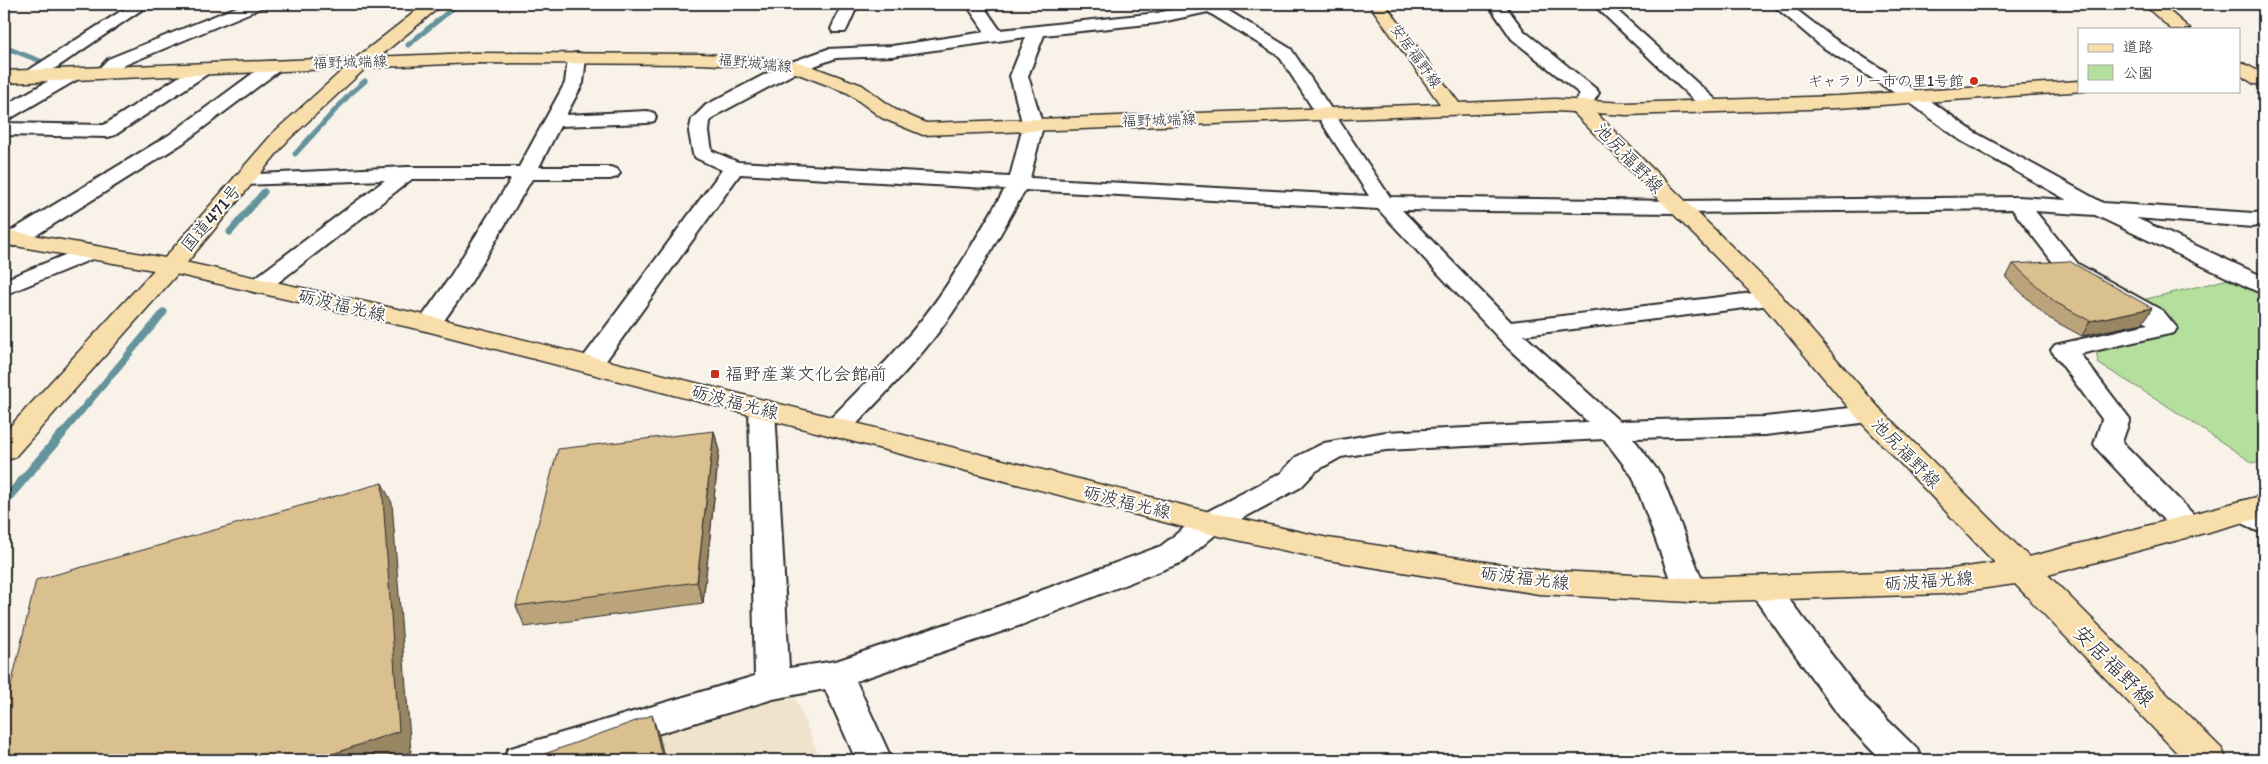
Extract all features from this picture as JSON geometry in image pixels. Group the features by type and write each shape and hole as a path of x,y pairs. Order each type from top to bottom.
{"main road":[{"name":"国道471号","path":"4,451 171,266 281,136 362,62 435,4"},
{"name":"安居福野線","path":"1377,4 1454,110"},
{"path":"2151,4 2181,28"},
{"name":"福野城端線","path":"4,77 474,58 701,59 758,62 796,66 855,89 889,114 922,129 1555,105 1580,108"},
{"path":"2240,67 2263,81"},
{"path":"2240,80 2263,81"},
{"name":"池尻福野線","path":"1580,108 1915,98 2078,87"},
{"name":"池尻福野線","path":"1580,108 1770,298 1868,414 2020,571"},
{"name":"砺波福光線","path":"9,238 171,266 429,324 1210,524 1328,549 1538,582 1690,590 1944,582 2020,571 2187,526 2258,513"},
{"name":"安居福野線","path":"2020,571 2208,760"}],"street":[{"path":"32,76 142,4"},
{"path":"103,74 114,63 257,4"},
{"path":"839,29 850,4"},
{"path":"974,4 996,36"},
{"path":"1690,590 1647,475 1612,430 1506,330 1384,203 1285,53 1212,4 1157,18 996,36 892,51 834,53 796,66 713,109 700,119 699,132 704,154 734,168 1384,203 1677,207 2018,203 2253,220 2264,218"},
{"path":"1496,4 1518,35 1590,93 1580,108"},
{"path":"1601,4 1710,105"},
{"path":"1780,4 1827,42 1915,98 1967,136 2097,208 2264,286"},
{"path":"837,428 899,364 934,321 982,247 1019,182 1033,126 1019,76 1037,31"},
{"path":"429,324 459,282 554,121 574,83 576,58"},
{"path":"9,238 176,139 274,66"},
{"path":"4,129 108,131 203,69"},
{"path":"4,114 72,75"},
{"path":"554,121 647,117"},
{"path":"591,364 734,168"},
{"path":"259,286 407,173"},
{"path":"244,179 407,173 610,173"},
{"path":"2018,203 2070,269 2154,316 2165,328 2064,350 2116,419 2108,444 2187,526"},
{"path":"4,288 89,252"},
{"path":"1506,330 1770,298"},
{"path":"762,409 773,685"},
{"path":"521,760 773,685 836,674 1009,616 1172,554 1210,524 1292,480 1306,464 1334,449 1386,441 1612,430 1765,426 1868,414"},
{"path":"1763,588 1852,707 1904,760"},
{"path":"836,674 874,760"}],"shaded area":[{"path":"789,683 821,760 575,760"}],"green space":[{"path":"2233,278 2264,293 2264,460 2253,463 2160,401 2099,364 2096,352 2174,331 2134,302"}],"building":[{"path":"2069,261 2152,308 2090,321 2055,302 2013,264"},
{"path":"714,431 697,582 516,606 558,449"},
{"path":"382,483 399,731 315,760 4,760 4,715 36,580"},
{"path":"652,715 663,760 528,760"}],"waterway":[{"path":"408,45 458,4"},
{"path":"4,47 43,62"},
{"path":"295,154 350,94 365,81"},
{"path":"230,232 264,192"},
{"path":"61,435 164,312"},
{"path":"4,502 62,434"}],"place":[{"name":"ギャラリー市の里1号館","path":"1974,81"},
{"name":"福野産業文化会館前","path":"715,374"}]}
